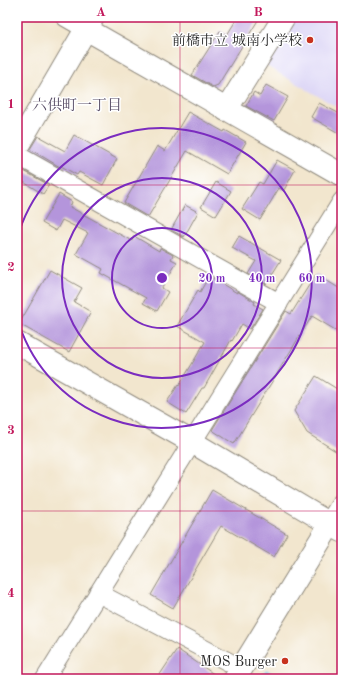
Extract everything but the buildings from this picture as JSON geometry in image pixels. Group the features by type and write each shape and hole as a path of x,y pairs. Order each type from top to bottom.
{"street":[{"path":"65,17 90,23 226,110 342,175"},
{"path":"226,110 284,17"},
{"path":"17,147 90,23"},
{"path":"17,155 279,303"},
{"path":"45,679 342,201"},
{"path":"17,343 192,442 336,528"},
{"path":"98,593 238,674 336,528 342,505"}],"path":[{"path":"262,676 267,679"}],"shaded area":[{"name":"前橋市立 城南小学校","path":"292,17 342,17 342,110 263,64"}],"waterway":[{"path":"267,673 278,679"}],"place":[{"name":"前橋市立 城南小学校","path":"310,40"},
{"name":"MOS Burger","path":"285,661"}],"district":[{"name":"六供町一丁目","path":"77,105"}]}
